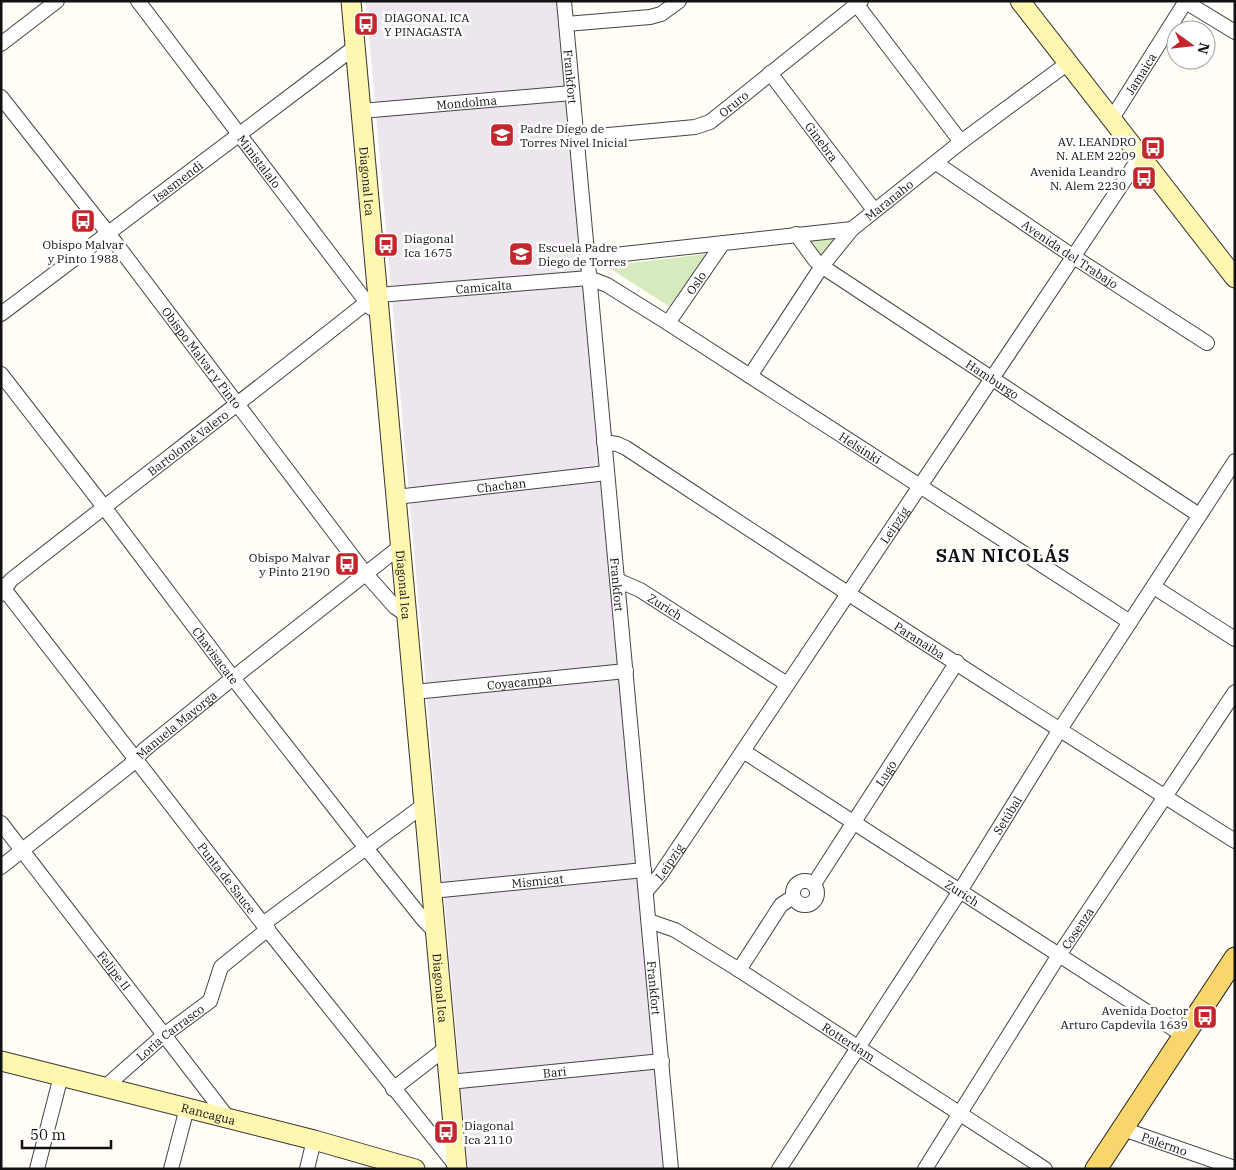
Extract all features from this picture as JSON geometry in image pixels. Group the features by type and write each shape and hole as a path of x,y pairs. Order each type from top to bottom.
{"main road":[{"path":"1020,1 1235,278"},
{"name":"Diagonal Ica","path":"350,4 361,111 372,298 380,321 457,1168"},
{"path":"1096,1169 1235,958"},
{"name":"Rancagua","path":"1,1061 314,1140 415,1169"}],"street":[{"path":"1,44 57,1"},
{"name":"Ministalalo","path":"138,1 239,133 372,298"},
{"name":"Frankfort","path":"564,1 671,1169"},
{"path":"566,24 650,17 661,14 679,1"},
{"path":"857,2 961,142"},
{"name":"Oruro","path":"576,138 703,125 710,122 857,2"},
{"path":"1185,2 1235,32"},
{"name":"Jamaica","path":"1111,120 1185,2"},
{"name":"Isasmendi","path":"1,314 355,47"},
{"name":"Maranaho","path":"750,376 822,266 852,228 961,142 1068,63"},
{"name":"Ginebra","path":"770,73 874,210"},
{"name":"Mondolma","path":"361,111 572,92"},
{"name":"Obispo Malvar y Pinto","path":"1,96 108,233 365,573 395,607 407,615"},
{"name":"Leipzig","path":"646,890 660,875 1140,157"},
{"name":"Avenida del Trabajo","path":"936,163 1074,257 1207,342"},
{"path":"587,258 852,228"},
{"name":"Hamburgo","path":"796,234 815,260 822,266 1199,515"},
{"name":"Oslo","path":"668,323 723,243"},
{"name":"Camicalta","path":"372,298 589,278"},
{"name":"Helsinki","path":"589,278 607,286 668,323 1130,622"},
{"name":"Bartolomé Valero","path":"2,590 11,580 104,506 238,405 372,298"},
{"name":"Chavisacate","path":"1,374 104,506 233,678 366,848 435,932"},
{"name":"Paranaiba","path":"604,442 626,448 848,594 957,662 1060,731 1235,841"},
{"name":"Setúbal","path":"779,1169 960,891 1060,731 1235,461"},
{"name":"Chachan","path":"396,497 607,473"},
{"name":"Manuela Mayorga","path":"1,867 129,766 233,678 401,546"},
{"name":"Zurich","path":"617,580 640,590 788,684"},
{"path":"1154,587 1235,639"},
{"name":"Punta de Sauce","path":"2,590 457,1168"},
{"name":"Lugo","path":"739,970 781,905 793,897 802,905 813,902 816,899 817,891 814,884 957,662"},
{"name":"Coyacampa","path":"414,692 626,670"},
{"name":"Cosenza","path":"925,1169 1059,955 1235,692"},
{"name":"Zurich","path":"743,750 1183,1035"},
{"name":"Loria Carrasco","path":"105,1087 164,1036 210,1000 221,967 265,926 424,805"},
{"name":"Felipe II","path":"1,823 228,1118"},
{"name":"Mismicat","path":"432,891 644,870"},
{"name":"Rotterdam","path":"649,920 675,930 739,970 1045,1169"},
{"path":"393,1089 446,1048"},
{"name":"Bari","path":"449,1082 662,1061"},
{"path":"37,1169 61,1076"},
{"path":"171,1169 187,1108"},
{"name":"Palermo","path":"1123,1129 1235,1168"},
{"path":"307,1169 314,1140"}],"shaded area":[{"path":"366,1 561,1 667,1169 468,1169"}],"green space":[{"path":"840,235 823,259 808,240"},
{"path":"706,254 670,307 606,266"}],"place":[{"name":"DIAGONAL ICA Y PINAGASTA","path":"366,24"},
{"name":"Padre Diego de Torres Nivel Inicial","path":"502,135"},
{"name":"AV. LEANDRO N. ALEM 2209","path":"1153,148"},
{"name":"Avenida Leandro N. Alem 2230","path":"1144,178"},
{"name":"Obispo Malvar y Pinto 1988","path":"83,221"},
{"name":"Diagonal Ica 1675","path":"386,245"},
{"name":"Escuela Padre Diego de Torres","path":"521,254"},
{"name":"Obispo Malvar y Pinto 2190","path":"347,564"},
{"name":"Avenida Doctor Arturo Capdevila 1639","path":"1205,1017"},
{"name":"Diagonal Ica 2110","path":"446,1132"}],"district":[{"name":"SAN NICOLÁS","path":"1003,555"}]}
